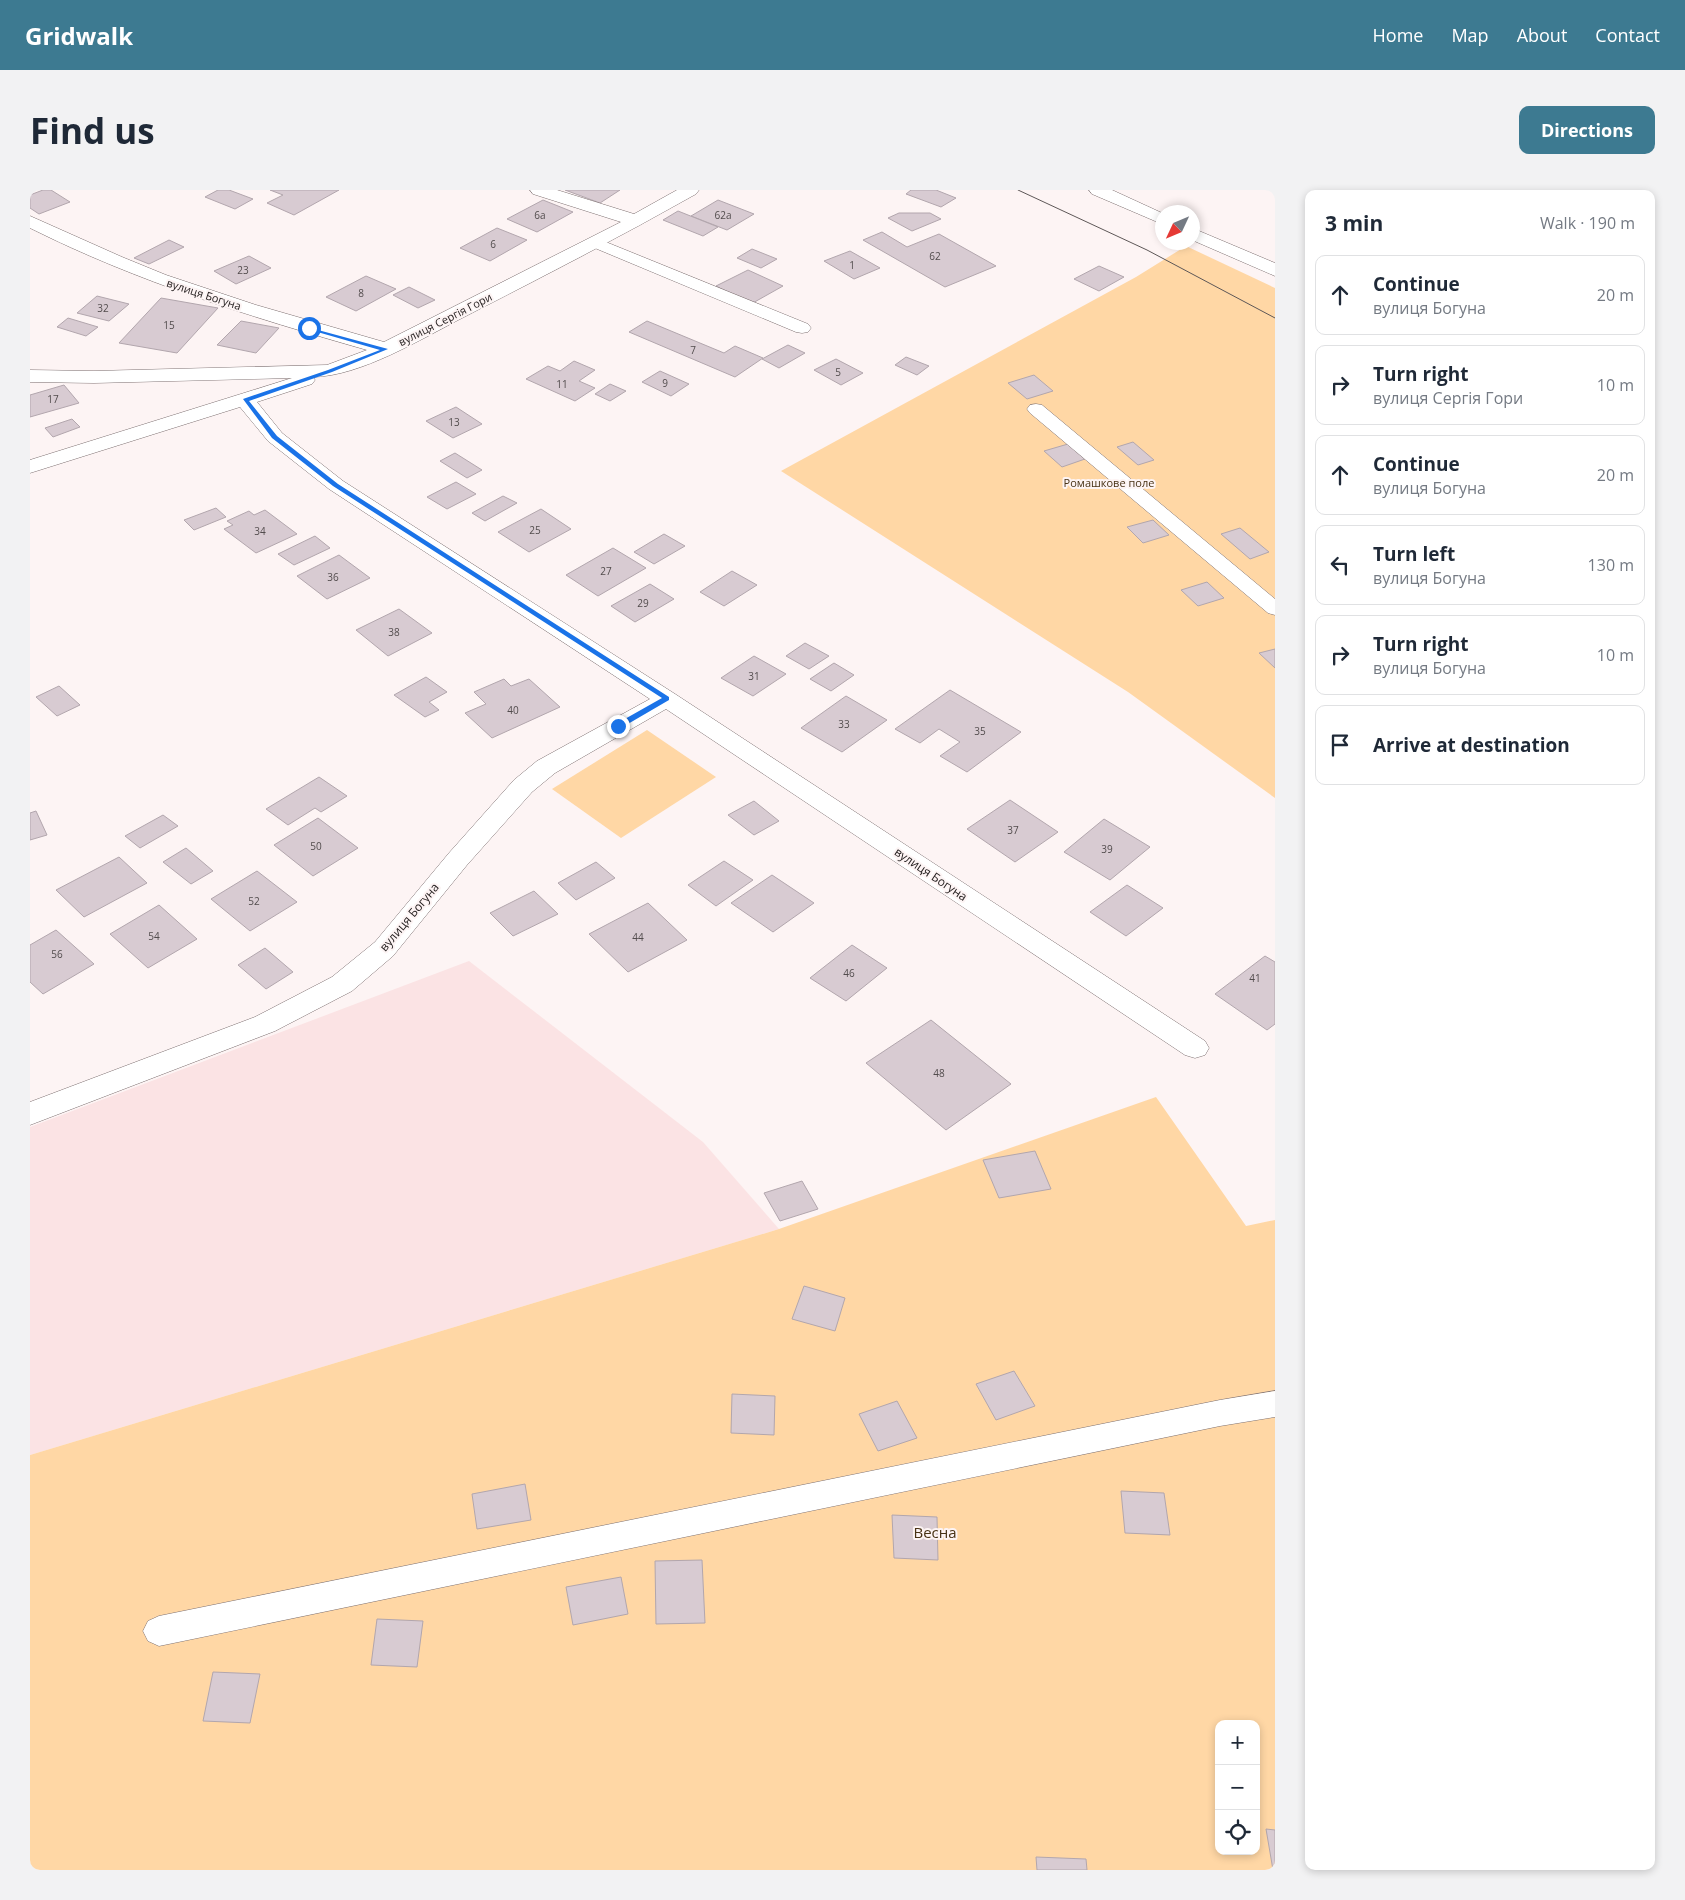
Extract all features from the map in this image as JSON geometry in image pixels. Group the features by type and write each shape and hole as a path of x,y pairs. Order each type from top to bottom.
{"street":[{"path":"539,190 636,222"},
{"name":"вулиця Сергія Гори","path":"30,376 94,378 330,371 386,349 596,243 690,190"},
{"path":"1098,190 1155,216"},
{"name":"вулиця Богуна","path":"30,221 102,256 172,284 309,328 386,349"},
{"path":"1200,237 1275,270"},
{"path":"30,466 246,400 330,371"},
{"name":"вулиця Богуна","path":"246,400 274,437 336,485 667,698 1195,1048"},
{"name":"вулиця Богуна","path":"30,1114 265,1024 342,984 384,949 458,859 523,786 546,767 667,698"}],"lane":[{"path":"596,243 802,328"},
{"path":"1036,409 1275,609"},
{"path":"159,1631 1220,1413 1275,1404"}],"shaded area":[{"path":"469,961 703,1142 779,1229 30,1455 30,1127"}],"green space":[{"name":"Ромашкове поле","path":"1180,250 1194,250 1275,288 1275,798 1128,692 781,471 1136,277"},
{"path":"647,730 716,777 621,838 552,789"},
{"name":"Весна","path":"1156,1097 1246,1226 1275,1220 1275,1870 30,1870 30,1455 779,1229"}],"building":[{"path":"43,190 51,190 70,202 39,214 30,208 30,195"},
{"path":"218,190 229,190 253,199 235,209 205,197"},
{"path":"270,190 339,190 294,215 267,203 283,195"},
{"path":"565,190 620,190 600,203"},
{"path":"911,190 936,190 956,198 941,207 906,194"},
{"path":"543,200 573,212 537,232 507,219"},
{"path":"718,200 754,214 727,230 691,216"},
{"path":"678,211 718,227 703,236 663,220"},
{"path":"899,213 930,213 941,219 912,231 888,218"},
{"path":"497,228 527,240 490,261 460,248"},
{"path":"882,232 907,247 939,234 996,266 945,287 863,240"},
{"path":"169,240 184,247 149,264 134,258"},
{"path":"752,249 777,259 761,268 737,258"},
{"path":"850,251 880,268 854,279 824,261"},
{"path":"249,256 271,268 236,284 214,271"},
{"path":"1099,266 1124,277 1099,291 1074,279"},
{"path":"748,270 783,286 751,304 716,286"},
{"path":"366,276 396,289 356,311 326,297"},
{"path":"409,287 435,300 418,308 393,295"},
{"path":"97,296 129,304 109,321 77,313"},
{"path":"161,298 218,308 177,353 119,343"},
{"path":"68,318 98,327 86,336 57,327"},
{"path":"241,321 279,328 256,353 217,345"},
{"path":"647,321 724,353 735,346 763,358 735,377 629,332"},
{"path":"788,345 805,353 779,368 762,359"},
{"path":"906,357 929,366 917,375 895,365"},
{"path":"836,359 863,373 841,385 814,370"},
{"path":"574,361 595,370 579,381 595,388 575,401 526,379 548,366 560,371"},
{"path":"660,371 689,384 671,396 642,382"},
{"path":"1034,375 1053,391 1027,399 1008,383"},
{"path":"610,384 626,391 610,401 595,394"},
{"path":"64,385 79,403 30,417 30,395"},
{"path":"456,407 482,424 453,438 426,421"},
{"path":"72,419 80,427 53,437 45,428"},
{"path":"1133,442 1154,460 1138,465 1117,447"},
{"path":"1068,444 1085,459 1062,467 1044,451"},
{"path":"455,453 482,470 467,478 440,461"},
{"path":"456,482 476,494 447,509 427,497"},
{"path":"503,496 517,503 485,521 472,513"},
{"path":"216,508 226,517 194,530 184,520"},
{"path":"541,509 571,529 529,552 498,532"},
{"path":"265,510 297,534 256,553 224,529 233,525 227,521 249,511 254,515"},
{"path":"1153,520 1169,535 1143,543 1127,527"},
{"path":"1240,528 1269,552 1250,559 1221,534"},
{"path":"664,534 685,546 654,564 634,552"},
{"path":"315,536 330,548 294,565 278,554"},
{"path":"613,548 646,568 598,596 566,575"},
{"path":"339,555 370,578 327,599 297,576"},
{"path":"732,571 757,585 724,606 700,592"},
{"path":"1207,582 1224,598 1198,606 1181,590"},
{"path":"650,584 674,599 635,622 611,606"},
{"path":"399,609 432,633 388,656 356,630"},
{"path":"805,643 829,656 809,669 786,656"},
{"path":"1275,649 1275,668 1259,653"},
{"path":"754,656 786,674 753,696 721,678"},
{"path":"834,663 854,675 831,691 810,679"},
{"path":"426,677 447,692 429,702 439,710 425,717 394,695"},
{"path":"504,679 511,686 529,679 560,707 492,738 465,713 486,704 474,692"},
{"path":"59,686 80,705 57,716 36,697"},
{"path":"950,690 1021,732 967,772 940,756 960,742 939,729 920,743 895,729"},
{"path":"846,696 887,720 842,752 801,728"},
{"path":"319,777 347,796 321,812 315,808 288,825 266,809"},
{"path":"1010,800 1058,832 1015,862 967,829"},
{"path":"754,801 779,821 754,835 728,815"},
{"path":"36,811 47,835 30,840 30,813"},
{"path":"163,815 178,826 140,848 125,836"},
{"path":"318,818 358,848 313,876 274,845"},
{"path":"1104,819 1150,847 1110,880 1064,852"},
{"path":"186,848 213,871 191,884 163,862"},
{"path":"119,857 147,883 84,917 56,890"},
{"path":"724,861 753,880 716,906 688,885"},
{"path":"596,862 615,878 576,900 558,883"},
{"path":"257,871 297,902 250,931 211,899"},
{"path":"772,875 814,903 773,932 731,903"},
{"path":"1127,885 1163,908 1126,936 1090,912"},
{"path":"534,891 558,914 513,936 490,913"},
{"path":"648,903 687,940 628,972 589,934"},
{"path":"159,905 197,939 148,968 110,934"},
{"path":"56,930 94,964 43,994 30,982 30,945"},
{"path":"852,945 887,968 846,1001 810,978"},
{"path":"265,948 293,972 266,989 238,965"},
{"path":"1265,956 1275,962 1275,1024 1267,1030 1215,994"},
{"path":"931,1020 1011,1084 946,1130 866,1063"},
{"path":"1035,1151 1051,1189 999,1198 983,1160"},
{"path":"802,1181 818,1209 780,1221 764,1193"},
{"path":"804,1286 845,1298 835,1331 792,1319"},
{"path":"1014,1371 1035,1406 996,1420 976,1384"},
{"path":"732,1394 775,1396 774,1435 731,1433"},
{"path":"897,1401 917,1438 878,1451 859,1414"},
{"path":"525,1484 531,1520 477,1529 472,1494"},
{"path":"1121,1491 1164,1493 1170,1535 1125,1533"},
{"path":"892,1515 937,1517 938,1560 894,1558"},
{"path":"702,1560 705,1623 656,1624 655,1561"},
{"path":"621,1577 628,1614 573,1625 566,1587"},
{"path":"377,1619 423,1621 417,1667 371,1665"},
{"path":"213,1672 260,1674 250,1723 203,1721"},
{"path":"1266,1829 1275,1830 1275,1870 1273,1870"},
{"path":"1036,1857 1086,1859 1087,1870 1037,1870"}],"tram line":[{"path":"1018,190 1147,250 1275,318"}],"route":[{"path":"309,328 386,349 287,387 246,400 274,437 336,485 667,698 618,726"}]}
